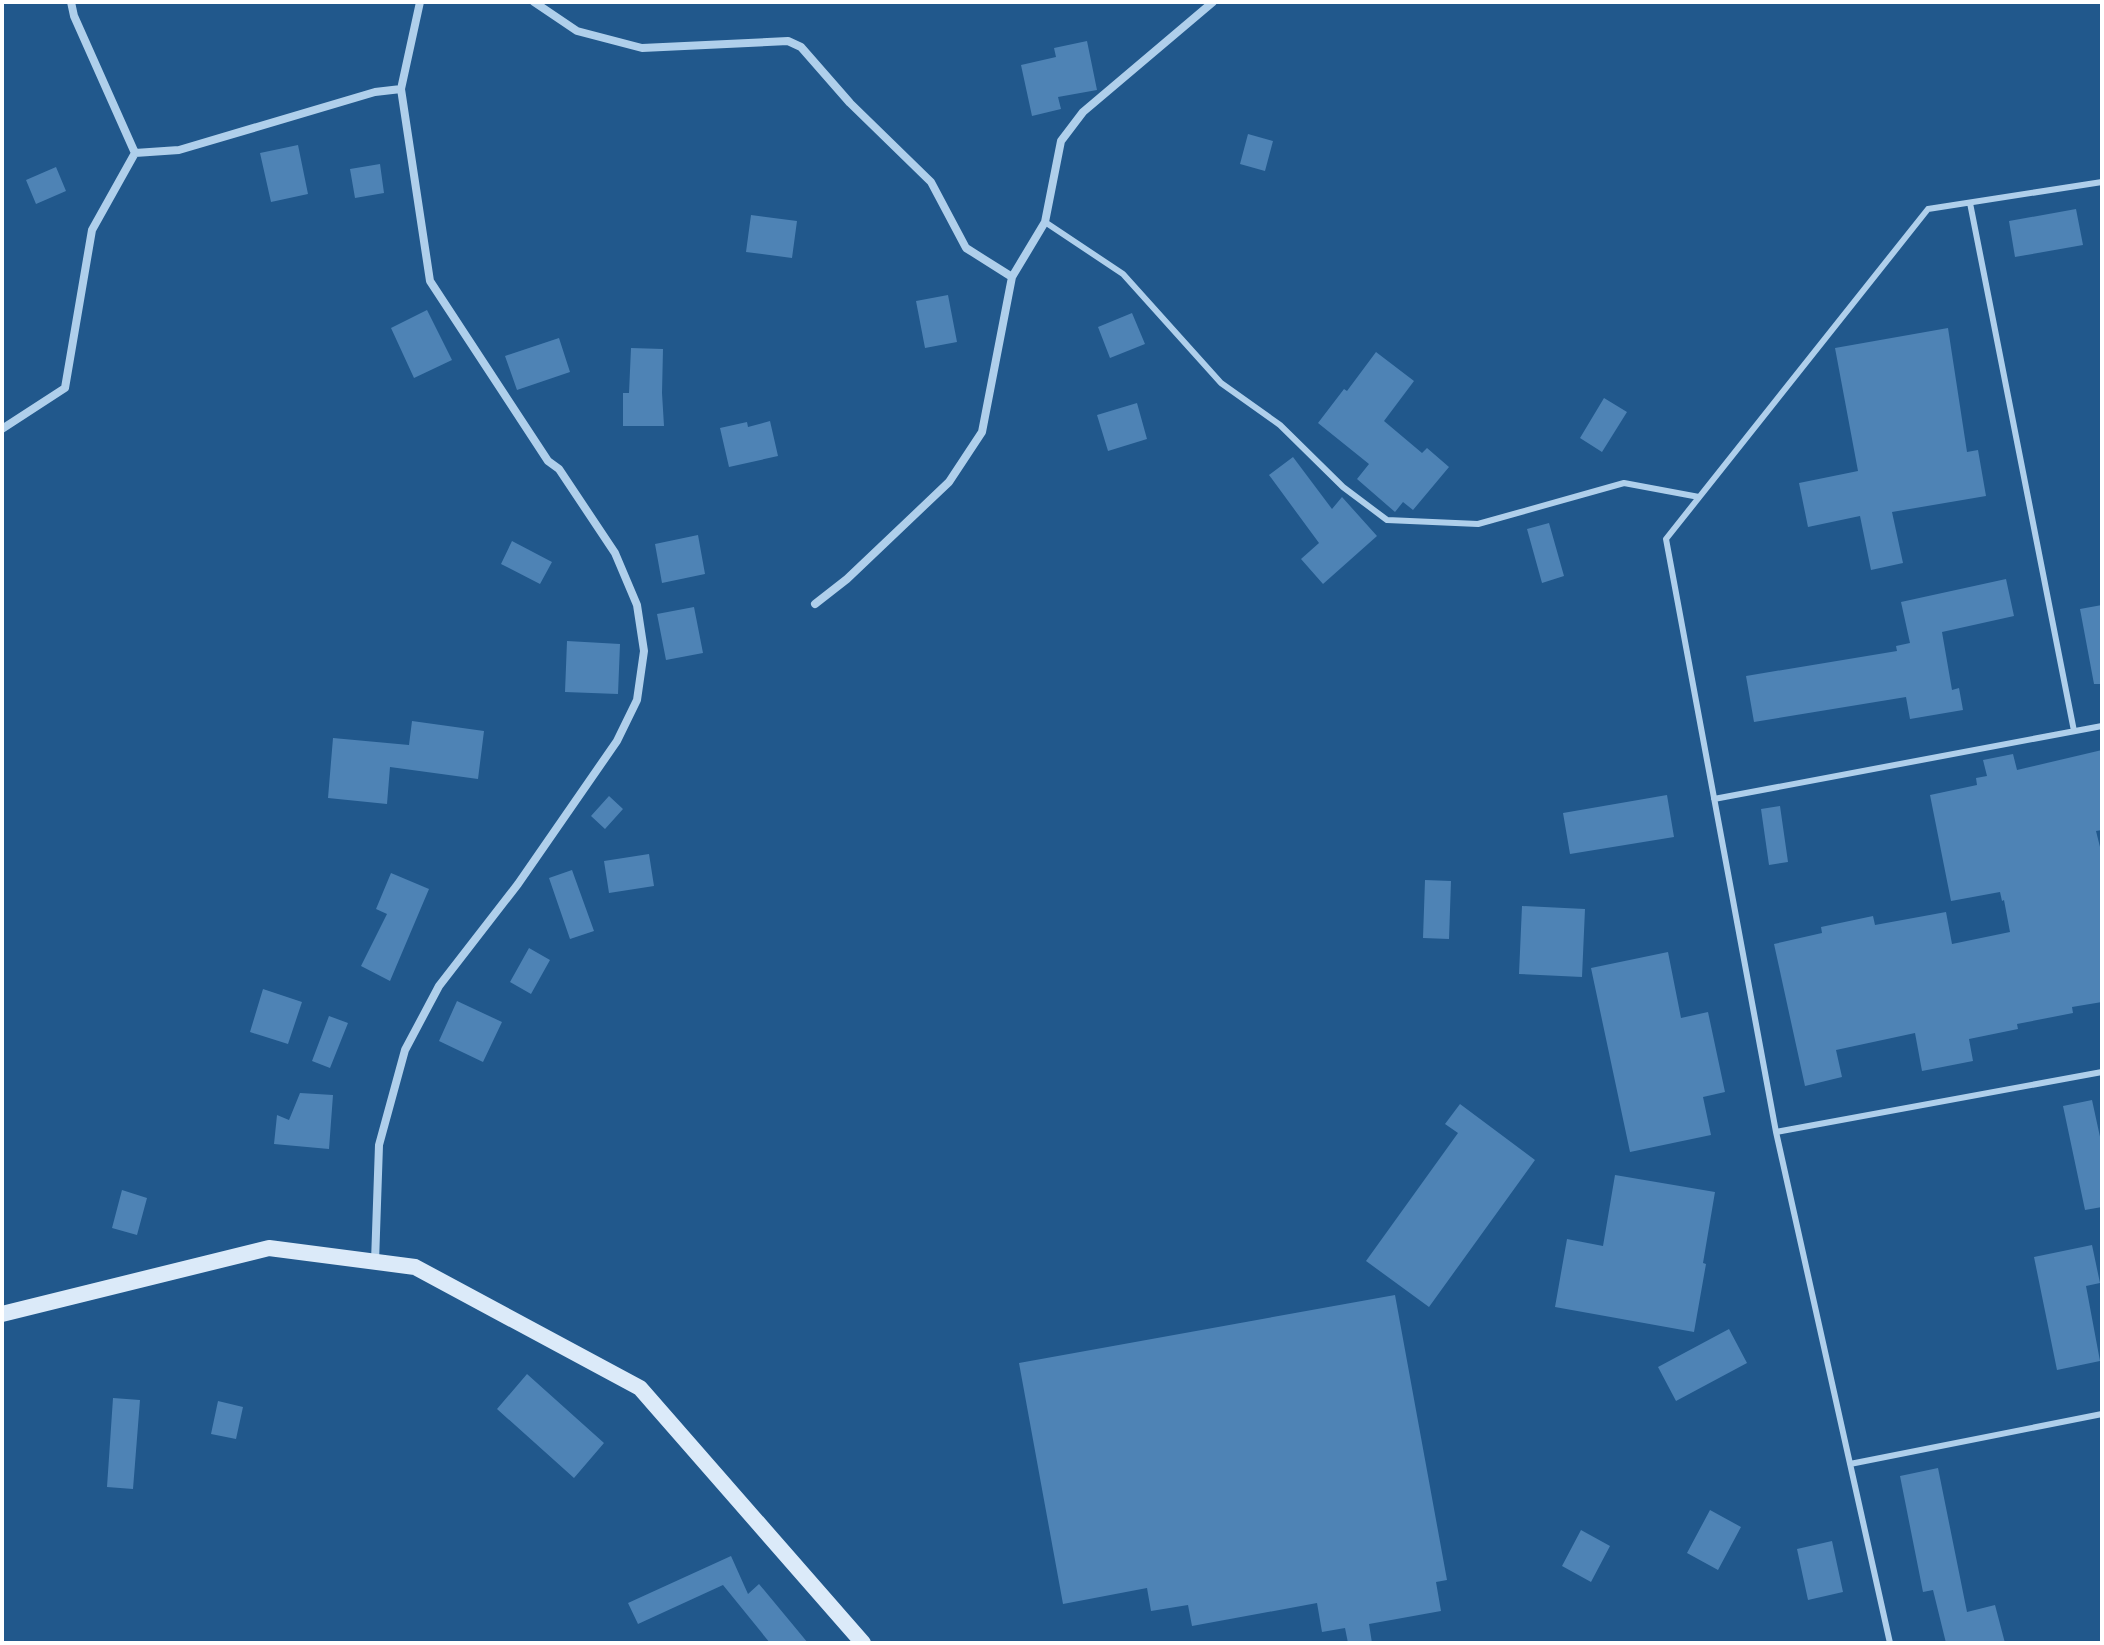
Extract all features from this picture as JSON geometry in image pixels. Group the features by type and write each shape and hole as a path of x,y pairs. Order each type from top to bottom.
{"street":[{"path":"71,2 74,16 135,153"},
{"path":"375,1262 379,1145 405,1050 439,986 518,884 617,741 637,700 644,651 637,605 615,553 559,469 548,461 430,281 401,89 420,2"},
{"path":"534,2 577,31 642,48 788,41 801,47 850,103 931,182 966,248 1012,277"},
{"path":"815,604 847,579 949,482 982,432 1012,277 1045,222 1061,141 1083,112 1213,2"},
{"path":"135,153 179,150 375,92 401,89"},
{"path":"2,429 65,388 92,230 135,153"},
{"path":"2,1314 269,1248 415,1267 640,1388 863,1643"}],"lane":[{"path":"1890,1643 1776,1132 1666,539 1928,209 2102,182"},
{"path":"1970,203 2074,731"},
{"path":"1045,222 1123,274 1221,383 1280,425 1343,487 1387,520 1478,524 1624,483 1699,497"},
{"path":"1714,799 2102,726"},
{"path":"1776,1132 2102,1072"},
{"path":"1850,1464 2102,1414"}],"building":[{"path":"1087,41 1097,90 1058,97 1061,109 1032,116 1021,65 1056,57 1054,48"},
{"path":"1248,134 1273,141 1265,171 1240,164"},
{"path":"298,145 308,194 271,202 260,153"},
{"path":"380,164 384,193 355,198 350,169"},
{"path":"56,167 66,191 36,204 26,180"},
{"path":"2076,209 2083,245 2015,257 2009,221"},
{"path":"751,215 797,221 792,258 746,252"},
{"path":"948,295 957,342 925,348 916,301"},
{"path":"427,310 452,360 414,378 391,328"},
{"path":"1132,313 1145,344 1110,358 1098,327"},
{"path":"1948,328 1967,452 1978,450 1986,496 1892,512 1903,563 1871,570 1860,516 1808,527 1799,483 1858,471 1835,348"},
{"path":"559,338 570,372 517,390 505,356"},
{"path":"631,348 663,349 664,426 623,426 623,393 629,393"},
{"path":"1376,352 1414,381 1384,421 1422,453 1427,448 1449,467 1413,510 1403,502 1395,512 1357,479 1369,464 1318,423"},
{"path":"1604,398 1627,412 1602,452 1580,438"},
{"path":"1137,403 1147,439 1108,451 1097,415"},
{"path":"770,421 778,456 729,467 720,428 747,422 748,427"},
{"path":"1293,457 1332,509 1342,497 1377,536 1323,584 1301,559 1319,543 1269,475"},
{"path":"1549,523 1564,576 1542,583 1527,529"},
{"path":"698,535 705,574 662,583 655,544"},
{"path":"512,541 552,562 540,584 501,564"},
{"path":"2006,579 2014,616 1942,632 1952,690 1959,688 1963,710 1910,719 1906,697 1754,722 1746,676 1897,651 1896,646 1910,643 1901,602"},
{"path":"2102,605 2102,684 2094,684 2080,609"},
{"path":"694,607 703,653 666,660 657,614"},
{"path":"567,641 620,644 618,694 565,692"},
{"path":"412,721 484,731 478,779 390,767 387,804 328,798 333,738 409,745"},
{"path":"2102,750 2102,830 2096,831 2102,855 2102,1002 2072,1007 2073,1013 2017,1024 2018,1029 1969,1039 1973,1061 1922,1071 1915,1033 1836,1050 1842,1077 1805,1086 1774,944 1822,933 1821,927 1873,916 1875,925 1946,912 1952,944 2010,932 2000,892 1951,901 1930,795 1977,785 1976,778 1987,776 1983,760 2013,754 2017,770"},
{"path":"1667,795 1674,837 1570,854 1563,813"},
{"path":"609,796 623,809 605,829 591,816"},
{"path":"1780,806 1788,862 1769,865 1761,809"},
{"path":"649,854 654,886 609,893 604,861"},
{"path":"572,870 594,931 570,939 549,878"},
{"path":"391,873 429,889 390,981 361,966 387,914 376,909"},
{"path":"1425,880 1451,881 1449,939 1423,938"},
{"path":"1522,906 1585,909 1582,977 1519,974"},
{"path":"529,948 550,960 531,994 510,982"},
{"path":"1668,952 1681,1018 1708,1012 1725,1092 1703,1097 1711,1135 1630,1152 1591,968"},
{"path":"263,989 302,1002 288,1044 250,1032"},
{"path":"457,1001 502,1022 483,1062 439,1041"},
{"path":"329,1016 348,1023 330,1068 312,1061"},
{"path":"300,1093 333,1095 329,1149 274,1144 277,1115 289,1120"},
{"path":"2092,1100 2102,1146 2102,1207 2085,1210 2063,1106"},
{"path":"1460,1104 1535,1160 1429,1307 1366,1261 1458,1133 1445,1124"},
{"path":"1615,1175 1715,1192 1694,1332 1555,1307 1567,1239 1603,1246"},
{"path":"122,1190 147,1198 137,1235 112,1228"},
{"path":"2092,1245 2100,1283 2086,1286 2100,1361 2057,1370 2034,1257"},
{"path":"1395,1295 1447,1580 1436,1582 1441,1611 1369,1624 1372,1643 1348,1643 1345,1628 1322,1632 1317,1603 1192,1626 1188,1605 1151,1611 1147,1588 1063,1604 1019,1363"},
{"path":"1729,1329 1747,1363 1676,1401 1658,1367"},
{"path":"527,1374 604,1443 574,1478 497,1409"},
{"path":"113,1398 140,1400 133,1489 107,1487"},
{"path":"218,1401 243,1407 236,1439 211,1434"},
{"path":"1938,1468 1967,1612 1995,1605 2005,1643 1946,1643 1933,1590 1923,1592 1900,1476"},
{"path":"1710,1510 1741,1527 1718,1570 1687,1553"},
{"path":"1581,1530 1610,1546 1591,1582 1562,1566"},
{"path":"1832,1541 1843,1592 1808,1600 1797,1549"},
{"path":"731,1556 748,1594 759,1584 808,1643 770,1643 723,1585 638,1624 628,1603"}]}
